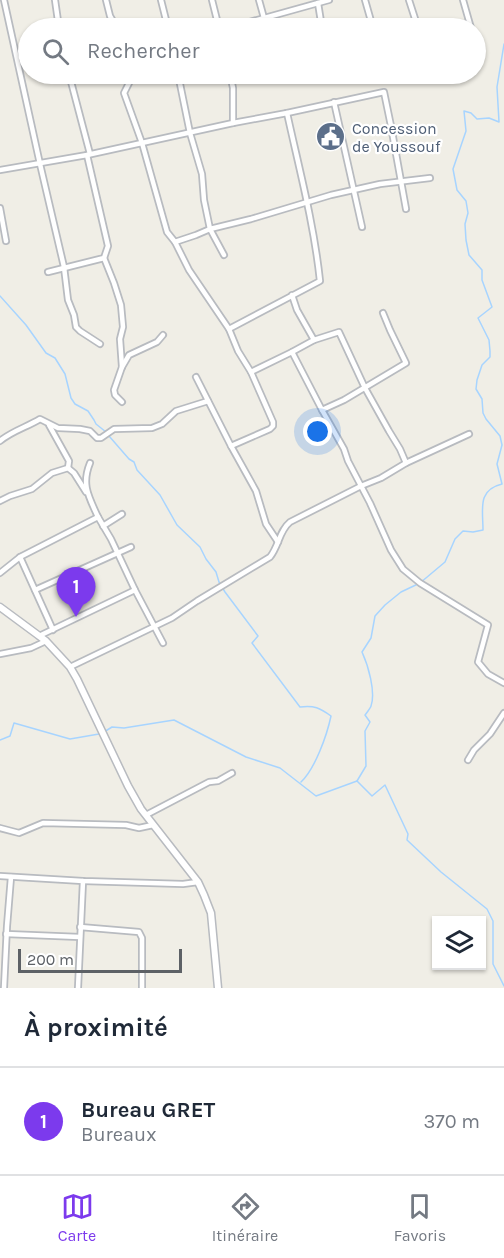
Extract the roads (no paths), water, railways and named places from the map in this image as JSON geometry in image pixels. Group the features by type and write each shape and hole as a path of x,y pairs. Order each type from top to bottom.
{"street":[{"path":"4,0 18,60"},
{"path":"55,0 58,18"},
{"path":"106,0 111,18"},
{"path":"161,0 166,18"},
{"path":"213,0 217,18"},
{"path":"259,0 264,18 314,2 329,0"},
{"path":"365,0 370,18"},
{"path":"409,0 415,18"},
{"path":"463,0 468,18"},
{"path":"314,2 319,18"},
{"path":"22,84 64,267 68,300 76,327 100,344"},
{"path":"71,84 108,246 104,258 121,305 122,367"},
{"path":"128,84 124,93 142,143 167,232 175,242 189,270 229,329 273,422 270,429 231,446"},
{"path":"180,84 190,133 202,174 210,229 224,255"},
{"path":"232,84 233,123"},
{"path":"0,170 40,164 384,92 406,209"},
{"path":"334,102 362,227"},
{"path":"229,329 320,281 317,256 286,113"},
{"path":"175,242 210,229 353,190 430,178"},
{"path":"0,208 6,241"},
{"path":"48,272 104,258"},
{"path":"292,295 297,310 314,340"},
{"path":"322,411 406,363 383,313"},
{"path":"251,372 314,340 339,332 365,388 406,463"},
{"path":"122,402 115,395 114,390 122,367 129,356 157,342 163,335"},
{"path":"292,352 344,449 391,550 403,569 420,583 488,625 478,662 488,674 504,683"},
{"path":"196,377 256,490 266,524 278,542"},
{"path":"0,441 10,433 40,419 58,428 90,431 97,438 114,429 152,428 162,424 176,411 208,401"},
{"path":"48,422 69,461 68,468"},
{"path":"70,667 172,618 270,557 275,551 282,530 305,513 469,434"},
{"path":"87,492 85,474 90,463"},
{"path":"68,468 87,492 162,643"},
{"path":"0,501 32,489 52,473 68,468"},
{"path":"103,526 122,514"},
{"path":"0,573 20,557 98,517"},
{"path":"35,590 131,547"},
{"path":"20,557 53,630"},
{"path":"39,636 135,590"},
{"path":"2,609 45,641 70,667 128,786 153,825 198,882 211,913 218,988"},
{"path":"0,654 31,648 45,641"},
{"path":"468,760 504,713"},
{"path":"146,815 232,773"},
{"path":"0,828 20,833 43,823 126,825 140,828 153,825"},
{"path":"0,876 83,881 183,884 198,882"},
{"path":"4,988 11,877"},
{"path":"78,988 83,881"},
{"path":"80,927 139,932 142,938 142,988"},
{"path":"6,934 80,937"}],"waterway":[{"path":"357,781 366,766 365,731 370,722 365,715 371,707 373,693 362,652 371,638 375,616 401,592 420,583 445,562 455,539 463,531 483,530 482,508 485,496 488,491 502,484 497,464 502,445 500,436 486,419 482,399 476,389 482,365 490,357 489,340 478,318 492,307 482,280 482,270 469,255 465,224 468,213 466,201 457,190 453,169 466,131 464,111 471,113 477,119 489,118 499,122 497,87 504,44"},
{"path":"0,296 26,325 46,353 55,358 65,374 71,398 75,404 88,411 96,424 106,432"},
{"path":"109,436 134,462 137,470 160,495 177,525 200,547 216,572 225,592 258,636 252,643 300,707 317,708 331,716 316,760 301,782"},
{"path":"104,732 112,727 124,728 174,720 246,757 280,768 316,796 357,781 372,796 385,785 408,834 407,840 441,872 487,909 493,921 493,964 504,986"},
{"path":"0,740 10,736 14,723 70,739 99,734"}],"place":[{"name":"Concession de Youssouf","path":"331,137"},
{"name":"Bureau GRET","path":"76,617"}]}
